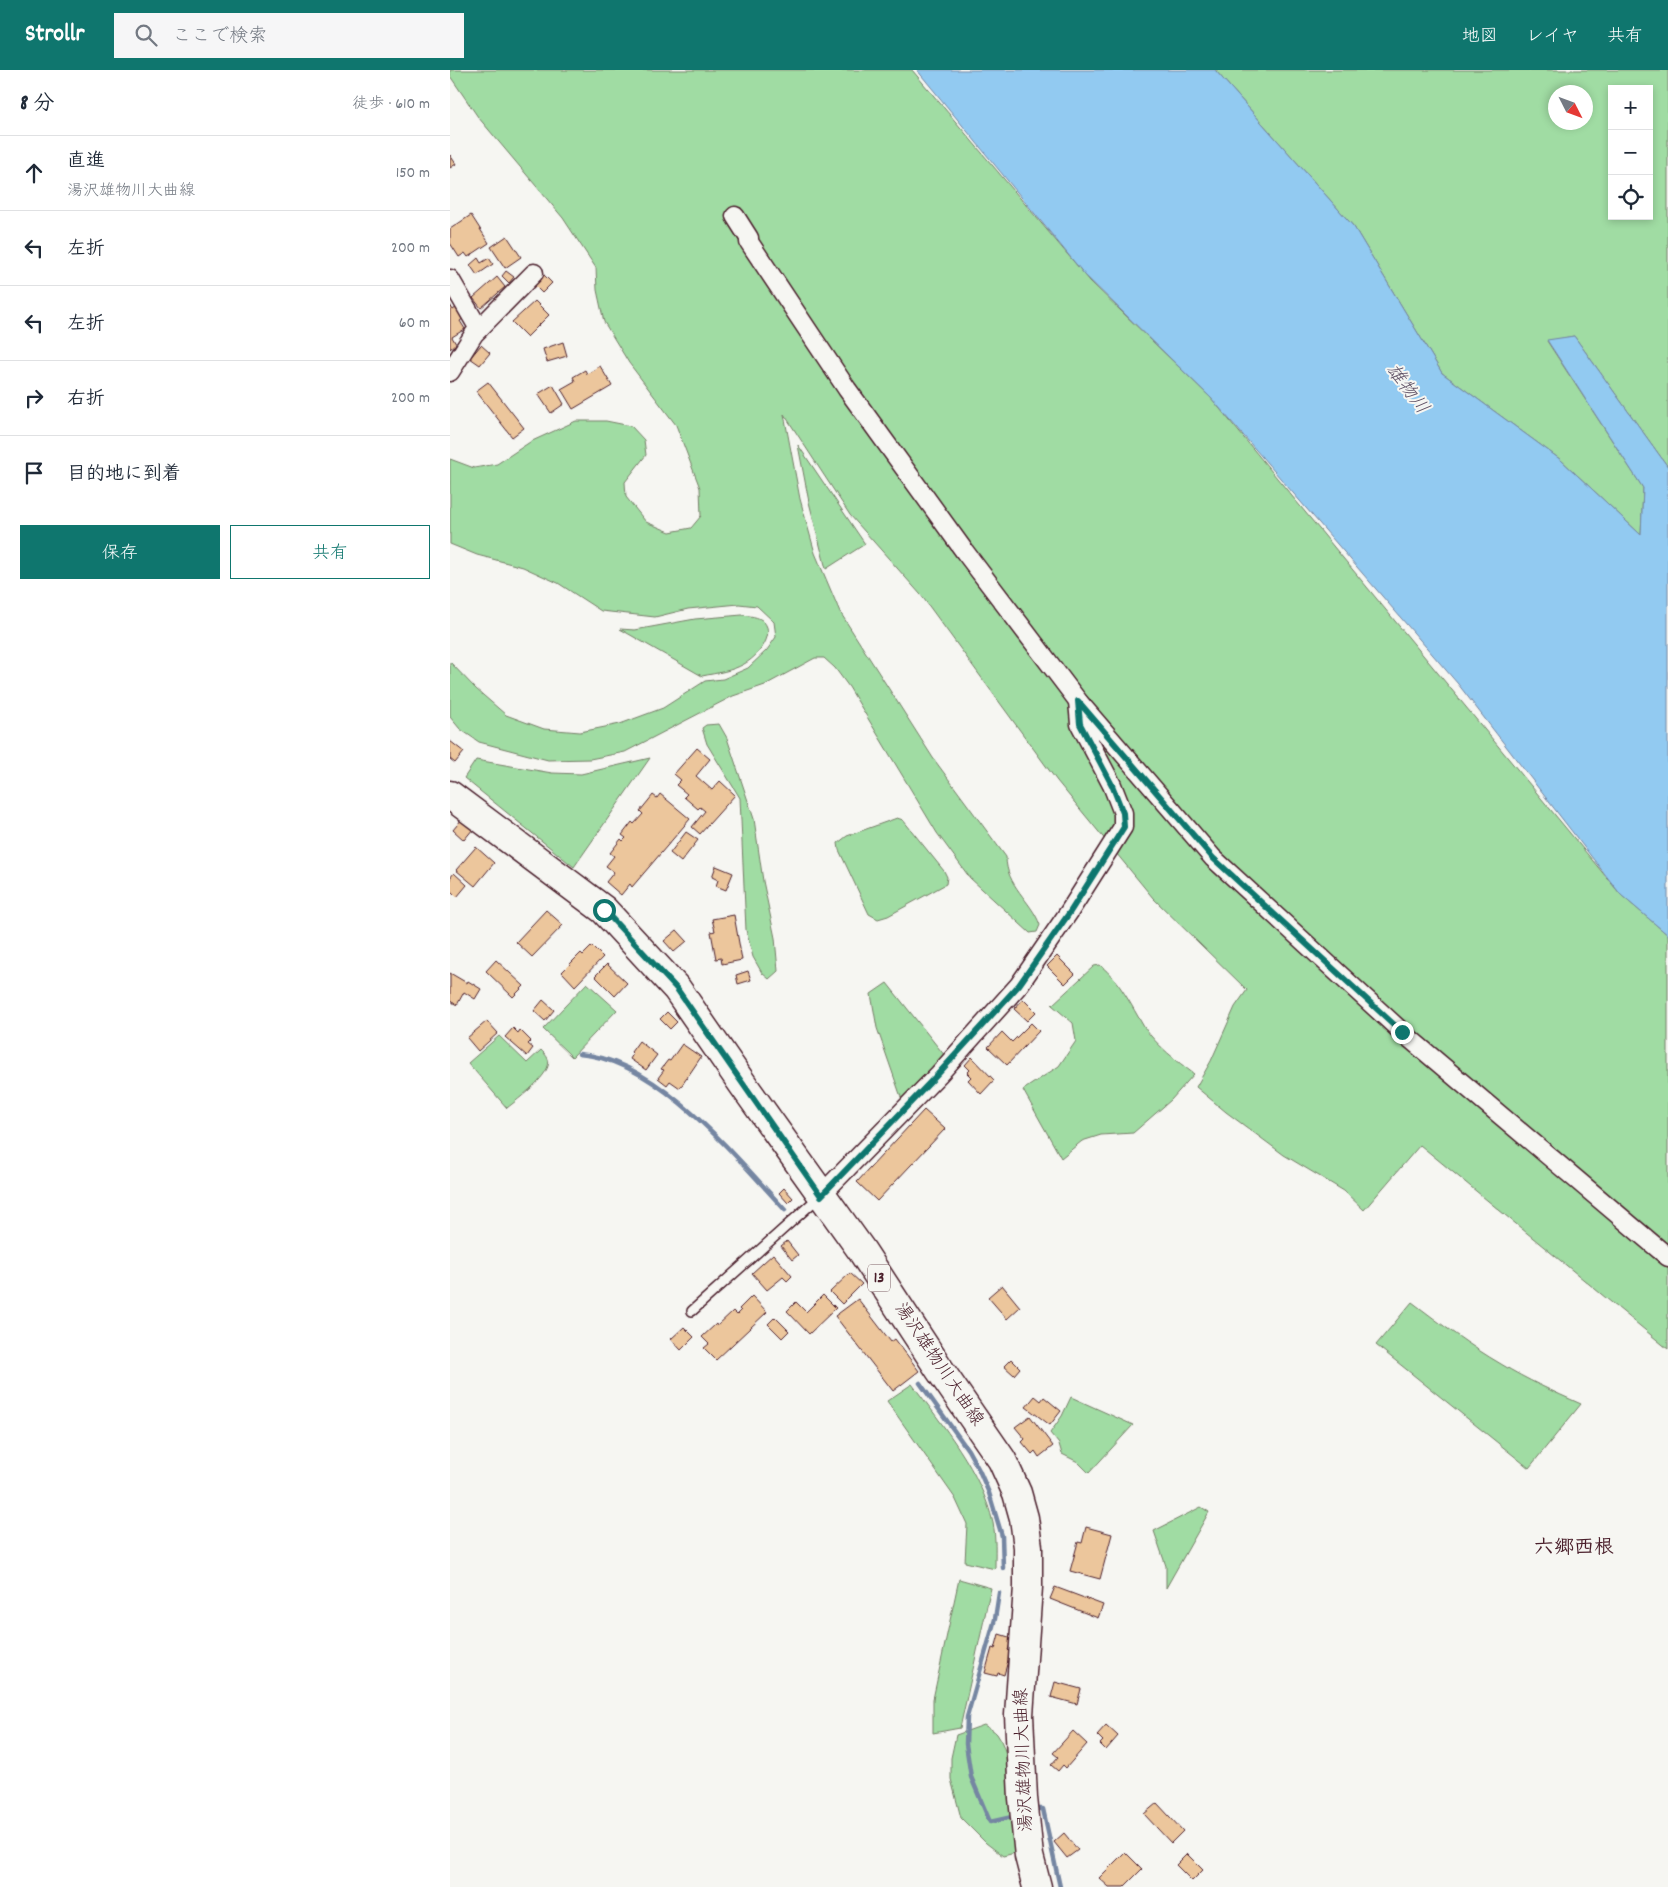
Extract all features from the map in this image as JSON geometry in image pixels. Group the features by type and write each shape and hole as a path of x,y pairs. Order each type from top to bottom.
{"main road":[{"name":"湯沢雄物川大曲線","path":"450,794 604,910 677,989 821,1196 862,1251 1002,1460 1017,1493 1024,1518 1028,1547 1028,1588 1019,1714 1023,1789 1030,1856 1037,1887"}],"street":[{"path":"735,216 749,238 749,242 806,329 907,474 1078,701 1213,858 1402,1032 1668,1257"},
{"path":"450,372 460,354 479,328 534,273"},
{"path":"450,278 479,328"},
{"path":"821,1196 938,1074 1019,985 1070,912 1124,827 1123,813 1112,785 1080,724 1078,701"}],"lane":[{"path":"692,1311 821,1196"}],"green space":[{"path":"450,70 912,70 1090,281 1211,398 1621,895 1668,935 1668,1349 1420,1145 1364,1210 1344,1191 1284,1155 1196,1087 1211,1061 1235,1007 1247,990 1153,898 1057,781 921,595 850,515 784,414 800,499 815,553 840,612 933,758 1006,857 1007,867 1014,885 1031,908 1040,925 1037,932 1030,933 970,878 937,833 849,687 835,668 824,658 815,658 765,685 733,696 625,752 590,759 548,760 479,742 460,729 450,717 450,662 476,689 506,715 544,729 580,732 620,724 663,708 705,681 723,679 748,668 767,650 776,637 774,622 757,606 739,604 688,609 655,617 601,611 558,583 523,567 477,555 450,544 450,459 474,468 497,464 530,442 576,421 606,421 631,426 644,440 646,455 625,482 626,497 646,522 670,532 691,528 701,516 700,488 676,425 629,363 604,322 597,290 596,268 563,218 478,117 450,76"},
{"path":"1215,70 1668,70 1668,467 1574,336 1547,341 1643,488 1641,535 1561,460 1442,373 1354,227"},
{"path":"798,445 865,544 826,569 809,502"},
{"path":"742,615 756,617 764,622 768,634 763,646 754,657 739,666 724,672 702,676 620,629 635,630 695,619"},
{"path":"719,724 727,738 754,819 763,881 775,938 778,971 769,979 762,973 753,957 746,930 740,798 707,744 702,728 706,725"},
{"path":"650,758 574,867 464,778 476,760 552,773 581,774"},
{"path":"897,818 903,820 944,871 947,877 946,884 888,916 878,919 869,914 839,850 838,843 847,836"},
{"path":"1100,965 1119,986 1144,1027 1155,1041 1194,1074 1171,1100 1133,1133 1101,1135 1082,1141 1061,1158 1023,1090 1059,1066 1076,1041 1073,1023 1052,1005 1094,966"},
{"path":"587,983 617,1010 572,1057 543,1029"},
{"path":"887,983 945,1056 902,1100 877,1028 871,994"},
{"path":"499,1036 527,1063 541,1050 548,1059 546,1071 540,1079 507,1108 468,1063"},
{"path":"1412,1302 1489,1357 1531,1381 1581,1404 1529,1468 1376,1345"},
{"path":"912,1384 960,1450 980,1486 988,1504 993,1523 995,1569 965,1562 967,1524 955,1498 887,1401"},
{"path":"1071,1397 1133,1425 1089,1473 1078,1462 1062,1454 1059,1444 1050,1433 1062,1416"},
{"path":"1201,1507 1209,1512 1166,1588 1166,1566 1154,1531"},
{"path":"959,1579 991,1588 960,1728 933,1733 933,1699"},
{"path":"984,1725 997,1734 1003,1745 1010,1774 1015,1853 1003,1856 986,1843 961,1818 951,1779 951,1758 956,1735"}],"water":[{"name":"雄物川","path":"917,70 1215,70 1354,227 1442,373 1561,460 1641,535 1643,488 1547,340 1574,336 1668,467 1668,935 1621,895 1458,684 1211,398 1085,275"}],"building":[{"path":"450,155 456,164 450,168"},
{"path":"471,215 489,243 468,257 465,253 459,257 450,243 450,229"},
{"path":"507,236 521,257 505,268 491,247"},
{"path":"478,258 481,263 489,258 493,264 477,275 470,265"},
{"path":"506,271 514,277 509,283 502,276"},
{"path":"541,272 552,283 542,293 531,282"},
{"path":"497,277 505,287 481,308 473,298"},
{"path":"535,301 549,315 527,337 512,322"},
{"path":"450,305 453,310 457,307 464,318 460,321 465,329 452,337 456,344 450,349"},
{"path":"563,342 567,356 547,362 543,349"},
{"path":"481,345 490,353 480,365 470,358"},
{"path":"600,366 612,386 573,409 561,389 575,381 573,377 585,370 587,374"},
{"path":"488,382 524,428 512,437 476,391"},
{"path":"553,385 564,404 551,413 538,394"},
{"path":"450,741 464,752 455,763 450,759"},
{"path":"697,748 710,759 696,776 712,790 720,781 735,795 700,834 692,827 705,811 700,807 698,809 684,797 687,794 676,785 681,780 674,774"},
{"path":"660,794 690,819 632,887 630,884 621,895 606,882 614,872 606,866 614,856 610,853 621,839 623,841 626,838 622,835 632,822 634,824 643,814 640,811 653,795 657,798"},
{"path":"462,819 473,829 464,840 453,830"},
{"path":"686,832 698,840 681,862 670,853"},
{"path":"476,847 494,863 475,886 456,870"},
{"path":"716,866 733,873 726,890 716,886 718,880 712,877"},
{"path":"454,873 467,885 457,897 450,890 450,878"},
{"path":"546,910 563,925 532,957 516,942"},
{"path":"734,915 742,960 722,964 721,958 716,959 711,932 715,931 712,919"},
{"path":"677,930 687,941 674,952 664,941"},
{"path":"592,946 603,957 575,986 562,972 581,953 583,955"},
{"path":"1057,956 1075,974 1065,984 1047,966"},
{"path":"496,960 524,986 513,997 486,971"},
{"path":"607,964 627,983 615,996 595,976"},
{"path":"748,971 751,980 738,984 736,975"},
{"path":"450,973 481,989 475,999 464,992 457,1005 450,1001"},
{"path":"1023,999 1036,1012 1027,1021 1014,1009"},
{"path":"543,1000 554,1010 545,1021 534,1011"},
{"path":"667,1012 677,1022 670,1029 660,1019"},
{"path":"487,1021 498,1033 478,1051 467,1038"},
{"path":"1031,1023 1039,1031 1007,1065 988,1047 1002,1032 1012,1042"},
{"path":"513,1028 518,1033 520,1030 531,1041 528,1044 533,1048 527,1056 505,1037"},
{"path":"639,1041 657,1055 646,1070 630,1059 633,1054 631,1052"},
{"path":"682,1044 701,1057 680,1088 670,1081 667,1085 658,1078 664,1070 661,1069 668,1060 670,1061"},
{"path":"972,1057 994,1080 981,1094 968,1080 971,1077 967,1073 970,1070 965,1065"},
{"path":"924,1110 945,1129 877,1201 857,1182"},
{"path":"784,1188 793,1198 788,1203 779,1193"},
{"path":"787,1241 798,1255 792,1260 781,1246"},
{"path":"773,1254 792,1276 787,1281 783,1277 767,1290 752,1273"},
{"path":"850,1273 862,1284 842,1304 830,1292"},
{"path":"1002,1285 1020,1307 1007,1319 988,1297"},
{"path":"823,1295 836,1308 809,1334 787,1311 796,1302 806,1312"},
{"path":"752,1296 767,1312 716,1360 704,1348 709,1344 702,1337 733,1311 737,1315 741,1311 739,1309"},
{"path":"858,1299 891,1342 895,1339 919,1371 893,1391 835,1316"},
{"path":"775,1317 789,1331 782,1338 768,1324"},
{"path":"684,1327 694,1337 681,1350 671,1339"},
{"path":"1011,1359 1020,1368 1014,1375 1004,1366"},
{"path":"1035,1396 1041,1401 1044,1397 1061,1411 1050,1425 1026,1407"},
{"path":"1030,1416 1053,1446 1039,1457 1035,1451 1032,1454 1022,1442 1025,1439 1015,1427"},
{"path":"1086,1527 1112,1534 1100,1579 1070,1571 1078,1542 1082,1543"},
{"path":"1055,1587 1103,1605 1098,1618 1050,1599"},
{"path":"999,1634 1012,1638 1008,1650 1011,1650 1004,1675 998,1673 997,1676 985,1673 992,1648 995,1649"},
{"path":"1055,1682 1081,1689 1077,1704 1051,1697"},
{"path":"1106,1725 1118,1736 1106,1750 1100,1744 1103,1741 1097,1735"},
{"path":"1073,1731 1087,1744 1066,1768 1063,1765 1058,1771 1051,1765 1058,1757 1053,1753"},
{"path":"1157,1803 1183,1831 1171,1843 1144,1814"},
{"path":"1064,1833 1078,1850 1067,1858 1054,1842"},
{"path":"1125,1852 1142,1869 1124,1887 1109,1887 1099,1878"},
{"path":"1187,1854 1203,1870 1192,1881 1176,1865"}],"waterway":[{"path":"579,1054 608,1060 637,1073 665,1091 718,1138 785,1210"},
{"path":"920,1383 968,1450 979,1470 989,1493 1002,1536 1003,1568"},
{"path":"999,1593 995,1619 967,1717 966,1744 971,1777 990,1822 1012,1817"},
{"path":"1039,1809 1043,1809 1060,1887"}],"district":[{"name":"六郷西根","path":"1574,1549"}],"route":[{"path":"604,910 677,989 821,1196 938,1074 1019,985 1070,912 1124,827 1123,813 1112,785 1080,724 1078,701 1213,858 1402,1032"}]}
